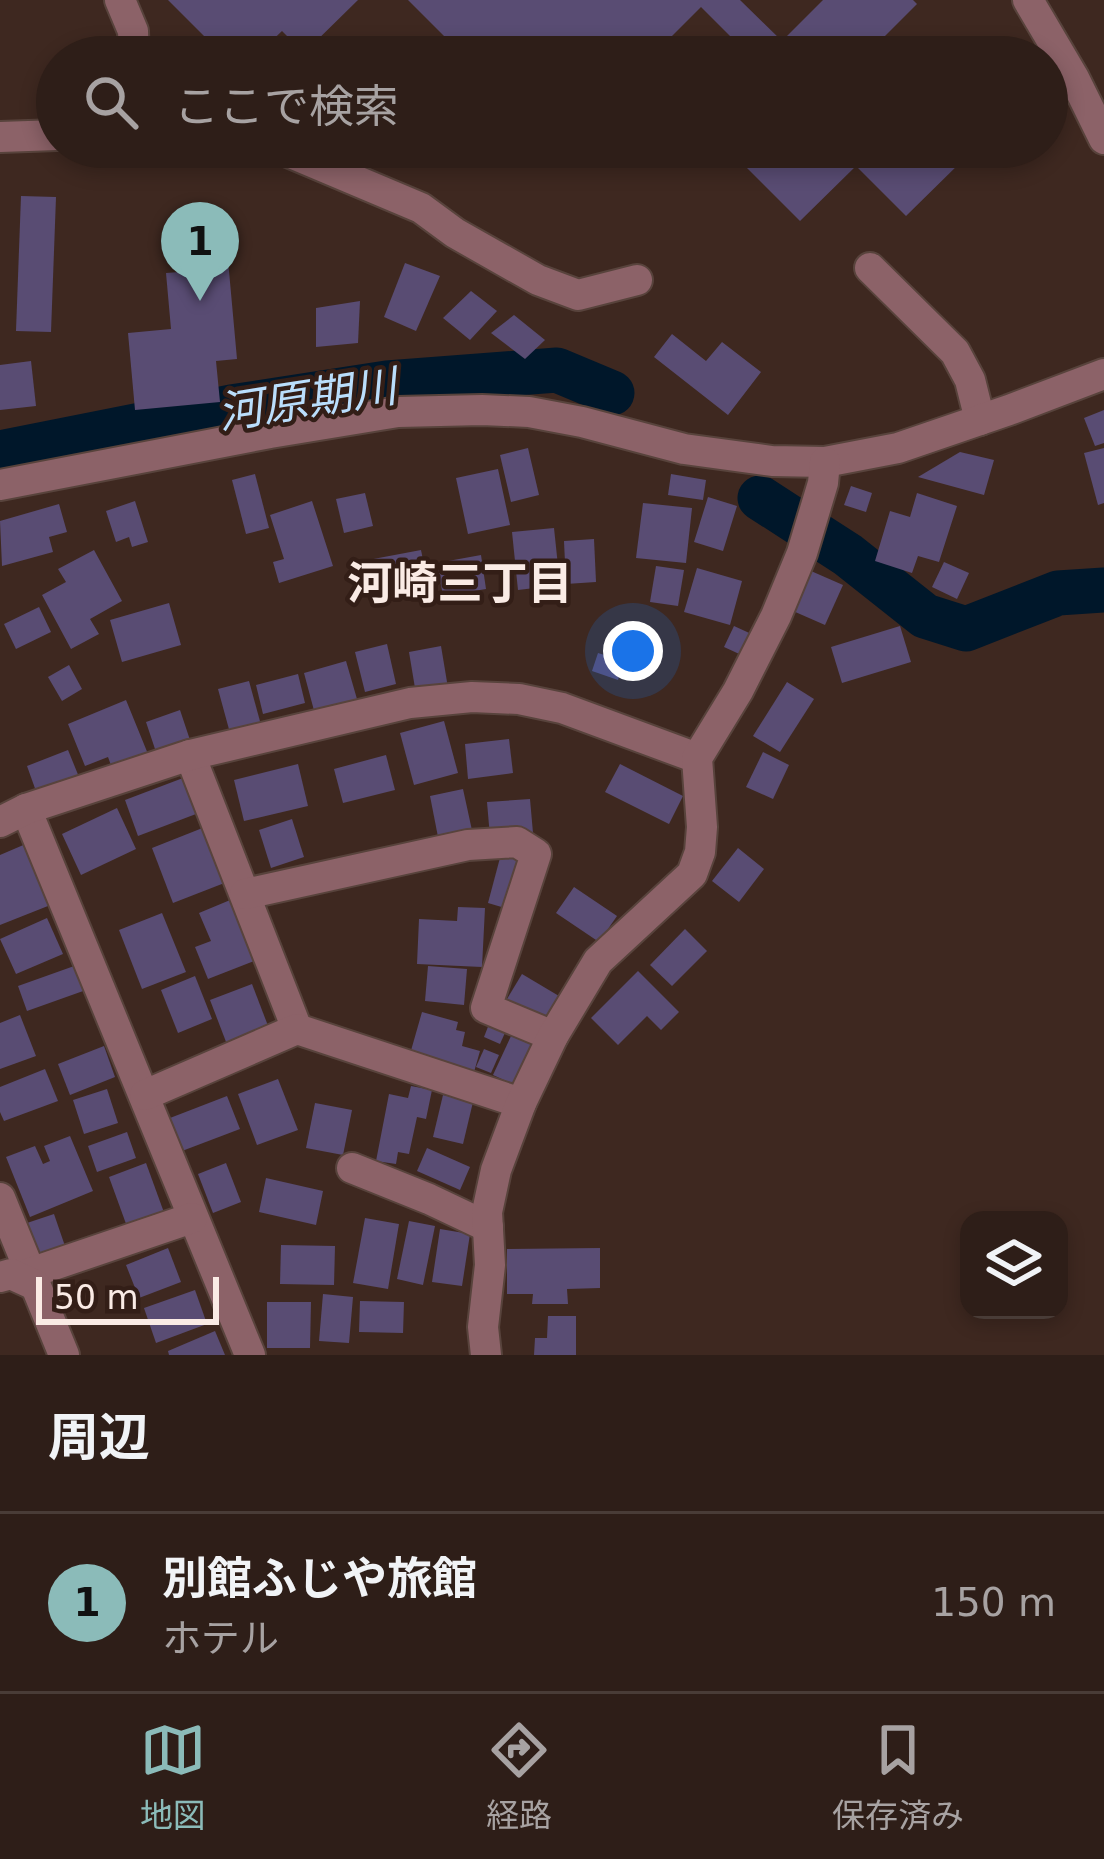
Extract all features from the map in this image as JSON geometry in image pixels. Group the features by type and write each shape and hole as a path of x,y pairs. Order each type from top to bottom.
{"street":[{"path":"120,0 133,36"},
{"path":"1028,0 1049,36"},
{"path":"1068,68 1104,139"},
{"path":"0,136 36,135"},
{"path":"326,168 421,208 517,268 578,295 637,280"},
{"path":"870,268 956,352 970,380 980,420"},
{"path":"0,485 270,433 398,412 440,411 529,412 684,449 824,472 1104,374"},
{"path":"486,1355 488,1212 496,1170 520,1103 598,961 692,874 702,827 697,758 739,691 776,616 802,553 824,472"},
{"path":"250,1355 145,1095 13,815 190,755 410,703 472,697 519,699 562,708 697,758"},
{"path":"190,755 297,1028"},
{"path":"244,894 468,845 517,842 536,854 487,1008 554,1036"},
{"path":"145,1095 297,1028 520,1103"},
{"path":"352,1168 488,1227"},
{"path":"0,1198 22,1278 64,1355"},
{"path":"22,1278 192,1219"}],"building":[{"path":"168,0 358,0 321,36 287,36 282,31 277,36 204,36"},
{"path":"408,0 740,0 777,36 730,36 701,7 672,36 444,36"},
{"path":"823,0 913,0 917,4 885,36 787,36"},
{"path":"747,168 854,168 800,221"},
{"path":"858,168 955,168 906,216"},
{"path":"21,196 56,197 51,332 16,331"},
{"path":"224,216 237,359 216,361 220,402 135,410 128,333 171,329 166,273 179,272 175,221"},
{"path":"405,263 440,276 416,331 384,317"},
{"path":"471,291 497,311 470,340 443,318"},
{"path":"360,301 358,343 316,347 316,308"},
{"path":"514,315 545,340 525,359 491,333"},
{"path":"672,334 706,361 722,342 761,372 728,415 654,357"},
{"path":"31,361 36,406 0,410 0,365"},
{"path":"1104,410 1104,443 1095,446 1084,418"},
{"path":"528,448 539,495 511,502 500,455"},
{"path":"1104,448 1104,503 1098,505 1084,453"},
{"path":"960,452 994,460 984,495 918,477"},
{"path":"498,469 510,525 468,534 456,478"},
{"path":"255,474 269,528 246,534 232,480"},
{"path":"671,474 706,480 703,500 668,495"},
{"path":"851,486 872,493 866,512 844,505"},
{"path":"365,493 373,526 344,533 336,499"},
{"path":"917,493 957,506 939,562 918,556 912,573 875,561 890,511 910,517"},
{"path":"708,497 737,506 723,551 694,542"},
{"path":"135,501 148,542 132,547 129,537 116,542 106,511"},
{"path":"312,501 333,566 279,583 273,562 284,559 270,515"},
{"path":"643,503 692,508 686,563 636,558"},
{"path":"59,504 67,532 49,537 53,552 2,566 0,521"},
{"path":"554,528 560,585 518,590 512,532"},
{"path":"594,539 596,582 566,584 564,541"},
{"path":"94,550 122,601 90,619 99,634 71,649 42,595 66,582 58,569"},
{"path":"421,550 428,585 375,595 368,560"},
{"path":"481,555 486,589 443,596 437,563"},
{"path":"944,562 969,573 957,599 932,587"},
{"path":"656,566 684,570 678,606 650,602"},
{"path":"697,568 742,581 730,625 684,612"},
{"path":"811,571 843,585 825,625 793,611"},
{"path":"169,603 181,645 122,662 110,620"},
{"path":"39,607 51,632 16,649 4,624"},
{"path":"734,626 758,637 748,658 724,647"},
{"path":"900,626 911,662 842,683 831,647"},
{"path":"387,644 396,684 365,692 355,652"},
{"path":"441,646 448,688 416,694 409,652"},
{"path":"598,653 624,661 618,680 592,671"},
{"path":"346,661 359,706 316,718 304,673"},
{"path":"69,665 82,689 62,701 48,677"},
{"path":"298,674 305,703 263,714 256,685"},
{"path":"249,681 261,725 230,733 218,689"},
{"path":"787,682 814,699 780,752 753,736"},
{"path":"126,700 148,754 112,768 108,757 85,766 68,724"},
{"path":"180,710 191,743 157,755 146,722"},
{"path":"444,721 458,773 414,785 400,733"},
{"path":"509,739 513,773 468,779 465,744"},
{"path":"68,750 79,777 37,794 27,766"},
{"path":"763,752 789,765 773,799 746,787"},
{"path":"386,755 395,790 343,803 334,769"},
{"path":"298,764 308,806 244,821 234,780"},
{"path":"620,764 683,796 669,824 605,792"},
{"path":"183,778 196,814 138,836 125,800"},
{"path":"463,789 473,835 439,842 430,796"},
{"path":"530,799 533,833 490,837 487,802"},
{"path":"117,808 136,849 81,875 62,834"},
{"path":"292,819 304,857 271,868 259,830"},
{"path":"205,827 227,882 173,903 152,848"},
{"path":"28,843 53,904 0,925 0,855"},
{"path":"738,848 764,869 739,902 712,881"},
{"path":"501,854 525,861 512,910 488,903"},
{"path":"574,887 617,916 599,942 556,913"},
{"path":"235,898 259,959 208,979 195,947 211,941 199,913"},
{"path":"458,907 485,908 482,967 417,964 419,919 457,921"},
{"path":"162,913 186,972 142,989 119,930"},
{"path":"47,918 63,954 16,974 0,939"},
{"path":"685,929 707,951 672,986 650,965"},
{"path":"77,965 86,990 27,1011 18,986"},
{"path":"428,966 467,969 464,1005 425,1001"},
{"path":"638,971 679,1012 661,1030 647,1016 618,1045 591,1018"},
{"path":"522,974 564,999 549,1024 507,999"},
{"path":"195,976 212,1019 178,1033 161,990"},
{"path":"252,984 270,1031 228,1047 210,1000"},
{"path":"422,1012 458,1022 456,1030 465,1032 462,1046 480,1051 474,1072 410,1054"},
{"path":"20,1015 36,1056 0,1069 0,1023"},
{"path":"491,1019 508,1026 500,1044 484,1037"},
{"path":"511,1036 537,1047 519,1087 493,1075"},
{"path":"104,1046 115,1077 70,1095 58,1064"},
{"path":"484,1049 499,1055 491,1073 476,1067"},
{"path":"45,1069 58,1101 4,1121 0,1087"},
{"path":"278,1079 298,1130 257,1145 238,1094"},
{"path":"411,1086 432,1090 426,1119 417,1117 409,1154 398,1152 396,1164 376,1161 389,1094 408,1098"},
{"path":"107,1089 118,1123 84,1134 73,1100"},
{"path":"443,1095 473,1102 463,1144 433,1137"},
{"path":"227,1096 240,1129 182,1151 170,1118"},
{"path":"315,1103 352,1110 343,1155 306,1148"},
{"path":"127,1132 136,1158 97,1172 88,1146"},
{"path":"70,1136 93,1191 30,1217 6,1157 35,1146 43,1164 50,1161 44,1146"},
{"path":"427,1148 470,1167 460,1190 417,1171"},
{"path":"146,1163 166,1218 129,1232 109,1177"},
{"path":"226,1163 241,1202 213,1213 198,1174"},
{"path":"266,1178 323,1191 316,1225 259,1212"},
{"path":"54,1214 66,1249 39,1258 27,1223"},
{"path":"365,1218 399,1224 388,1289 353,1283"},
{"path":"409,1221 435,1226 423,1285 397,1279"},
{"path":"440,1229 470,1234 462,1286 432,1282"},
{"path":"281,1245 335,1246 334,1285 280,1284"},
{"path":"168,1248 181,1282 139,1298 126,1265"},
{"path":"600,1248 600,1288 567,1289 568,1304 532,1304 533,1294 507,1294 507,1249"},
{"path":"195,1290 207,1324 156,1343 144,1308"},
{"path":"323,1294 353,1297 349,1343 319,1341"},
{"path":"360,1301 404,1302 403,1333 359,1332"},
{"path":"267,1302 311,1302 310,1348 267,1348"},
{"path":"548,1316 576,1316 576,1355 534,1355 535,1338 547,1338"},
{"path":"215,1331 225,1355 169,1355 168,1351"}],"waterway":[{"name":"河原期川","path":"0,453 231,407 387,383 557,370 612,393"},
{"name":"河原期川","path":"760,498 848,555 925,616 966,629 1058,593 1104,590"}],"place":[{"name":"別館ふじや旅館","path":"200,301"}],"district":[{"name":"河崎三丁目","path":"460,583"}]}
